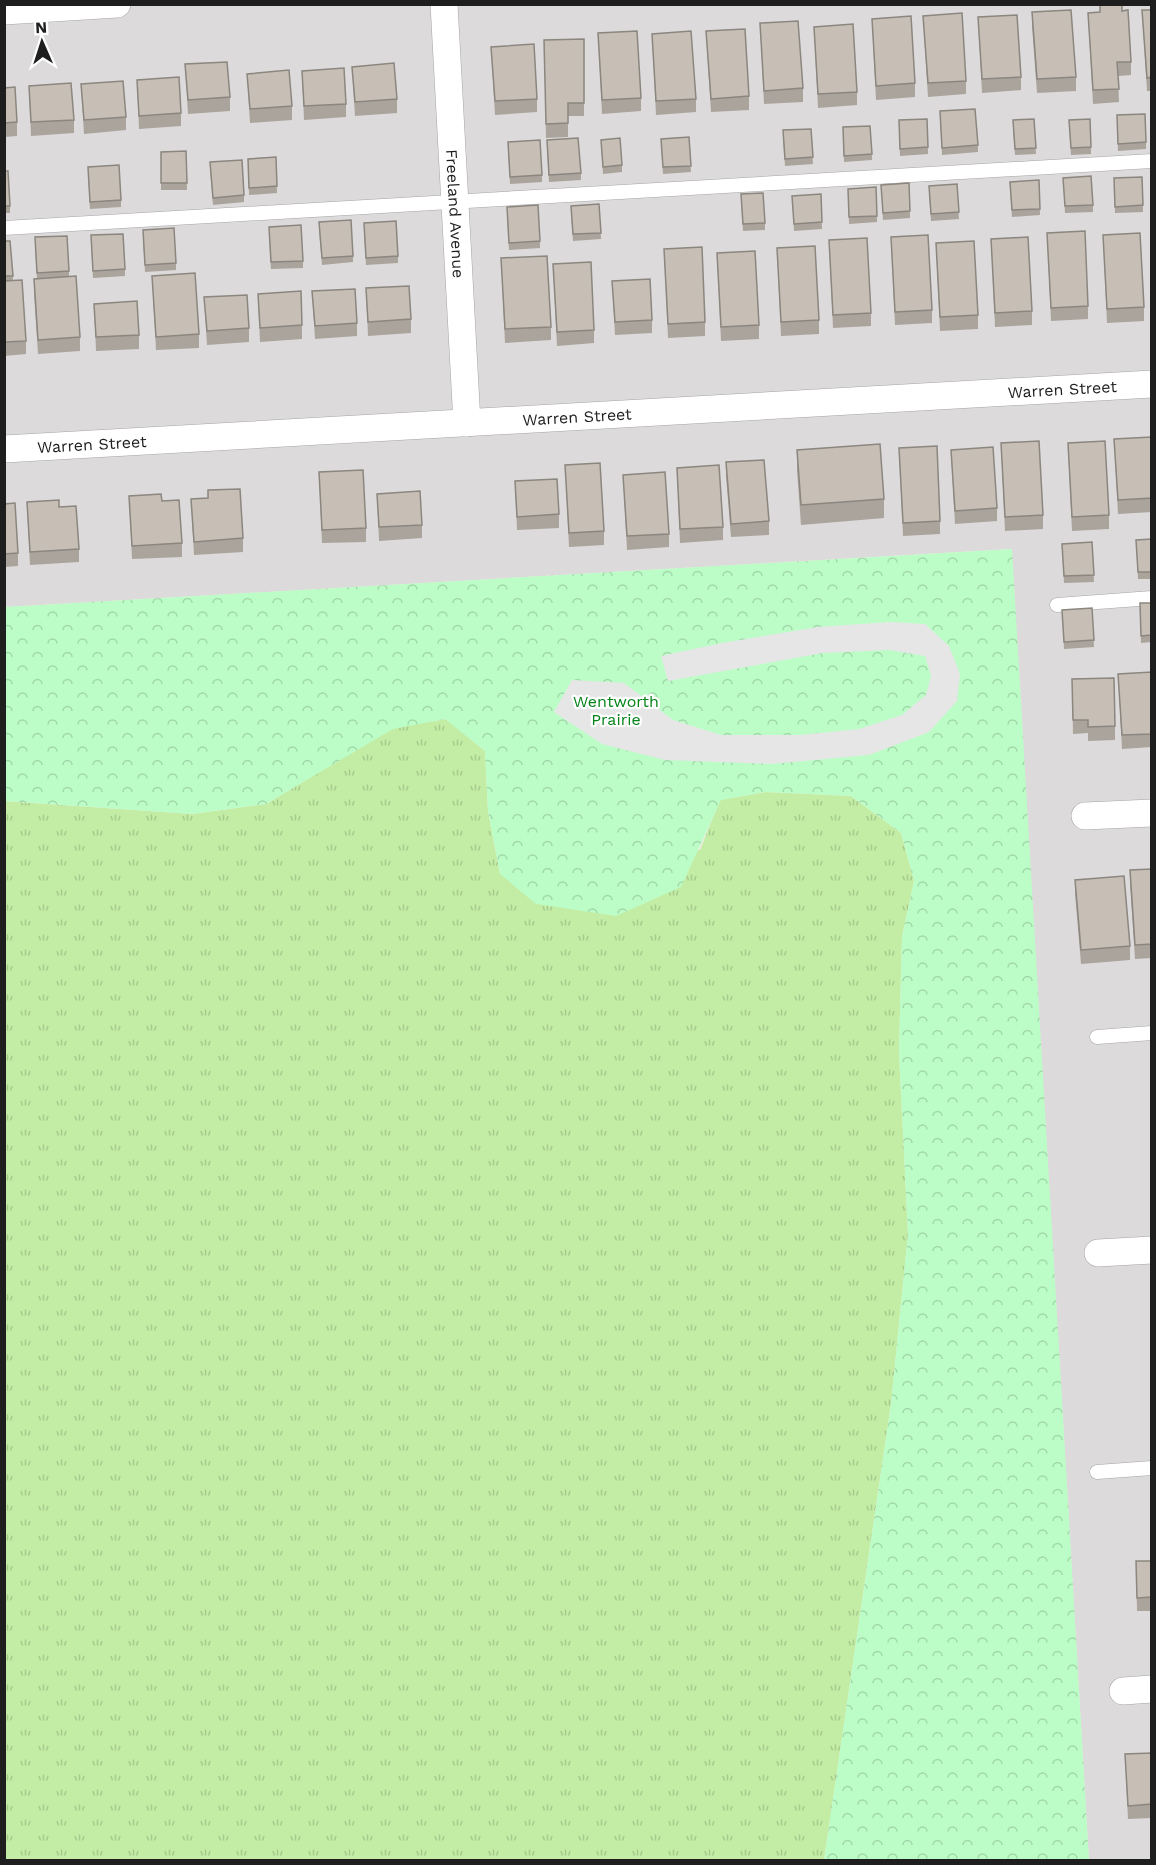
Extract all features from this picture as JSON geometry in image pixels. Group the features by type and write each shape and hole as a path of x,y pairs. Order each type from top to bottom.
{"street":[{"path":"4,11 117,4"},
{"name":"Freeland Avenue","path":"444,4 467,423"},
{"name":"Warren Street","path":"4,449 1152,384"},
{"path":"1085,816 1152,813"},
{"path":"1098,1253 1152,1250"},
{"path":"1123,1691 1152,1689"}],"lane":[{"path":"4,228 1152,160"},
{"path":"1057,604 1152,598"},
{"path":"1097,1037 1152,1033"},
{"path":"1096,1472 1152,1468"}],"shaded area":[{"path":"5,5 1151,5 1151,1860 1089,1860 1011,549 5,607"},
{"path":"890,622 925,624 949,646 960,674 957,701 929,732 869,755 771,764 665,760 602,744 554,712 572,680 624,683 673,720 721,735 800,735 859,729 902,715 926,695 931,676 925,656 889,650 823,653 668,681 661,656 818,627"}],"green space":[{"name":"Wentworth Prairie","path":"1012,549 1089,1860 824,1860 891,1404 908,1234 899,1052 902,937 914,881 901,833 851,796 766,792 721,800 681,887 616,916 536,904 500,874 488,811 485,751 445,719 393,729 266,804 192,814 5,801 5,607"},
{"path":"446,719 485,751 488,811 500,874 700,850 720,800 766,792 851,796 901,833 914,881 902,937 899,1052 908,1234 891,1404 824,1860 5,1860 4,801 192,814 266,804 393,728"}],"building":[{"path":"1100,4 1122,4 1122,11 1128,10 1131,62 1117,62 1119,89 1093,90 1088,13 1100,12"},
{"path":"1071,10 1076,77 1037,79 1032,12"},
{"path":"1142,10 1152,10 1152,77 1147,78"},
{"path":"962,13 966,81 928,83 923,16"},
{"path":"1017,15 1021,77 982,79 978,17"},
{"path":"911,16 915,83 876,86 872,19"},
{"path":"798,21 803,88 764,91 760,23"},
{"path":"853,24 857,92 818,94 814,27"},
{"path":"745,29 749,96 711,99 706,31"},
{"path":"637,31 641,98 602,100 598,33"},
{"path":"691,31 696,99 656,101 652,34"},
{"path":"584,39 584,103 568,103 568,123 546,124 544,40"},
{"path":"534,44 537,99 495,101 491,47"},
{"path":"227,62 230,97 188,100 185,64"},
{"path":"394,63 397,99 355,102 352,67"},
{"path":"344,68 346,104 304,106 302,71"},
{"path":"289,70 292,106 250,109 247,74"},
{"path":"179,77 181,113 139,116 137,80"},
{"path":"123,81 126,117 84,120 81,84"},
{"path":"71,83 74,120 31,122 29,86"},
{"path":"15,87 17,122 4,123 4,88"},
{"path":"975,109 978,145 942,148 940,111"},
{"path":"1145,114 1146,142 1118,144 1117,115"},
{"path":"927,119 928,147 900,149 899,120"},
{"path":"1034,119 1036,148 1015,149 1013,120"},
{"path":"1090,119 1091,147 1071,148 1069,120"},
{"path":"870,126 872,154 844,156 843,127"},
{"path":"811,129 813,157 785,159 783,130"},
{"path":"689,137 691,166 663,167 661,139"},
{"path":"578,138 581,173 549,175 547,140"},
{"path":"620,138 622,165 603,167 601,140"},
{"path":"540,140 542,175 510,177 508,142"},
{"path":"186,151 187,183 161,183 161,152"},
{"path":"276,157 277,186 249,188 248,159"},
{"path":"242,160 244,195 213,198 210,162"},
{"path":"119,165 121,200 90,202 88,167"},
{"path":"4,171 8,171 10,206 4,206"},
{"path":"1091,176 1093,205 1065,206 1063,178"},
{"path":"1142,177 1143,205 1115,207 1114,178"},
{"path":"1039,180 1040,209 1012,210 1010,182"},
{"path":"909,183 910,211 883,213 881,185"},
{"path":"957,184 959,212 931,214 929,186"},
{"path":"876,187 877,216 849,217 848,189"},
{"path":"763,193 765,223 743,224 741,194"},
{"path":"821,194 822,222 794,224 792,196"},
{"path":"599,204 601,233 573,234 571,206"},
{"path":"538,205 540,241 509,243 507,207"},
{"path":"351,220 353,256 322,258 319,222"},
{"path":"396,221 398,256 366,258 364,223"},
{"path":"301,225 303,261 271,262 269,227"},
{"path":"174,228 176,263 145,265 143,230"},
{"path":"1085,231 1088,306 1051,308 1047,233"},
{"path":"1140,233 1144,307 1107,309 1103,235"},
{"path":"123,234 125,269 93,271 91,235"},
{"path":"928,235 932,310 895,312 891,237"},
{"path":"67,236 69,271 37,273 35,237"},
{"path":"1028,237 1032,311 995,313 991,239"},
{"path":"867,238 871,313 833,315 829,240"},
{"path":"4,241 10,241 13,276 4,276"},
{"path":"974,241 978,315 940,317 936,243"},
{"path":"815,246 819,320 781,322 777,248"},
{"path":"702,247 705,322 668,324 664,249"},
{"path":"755,251 759,325 721,327 717,253"},
{"path":"547,256 551,327 505,329 501,258"},
{"path":"591,262 594,330 557,332 553,264"},
{"path":"195,273 199,334 156,337 152,276"},
{"path":"76,276 80,337 38,340 34,279"},
{"path":"650,279 652,320 615,322 612,281"},
{"path":"22,280 26,341 4,342 4,281"},
{"path":"409,286 411,319 368,322 366,288"},
{"path":"355,289 357,323 315,326 312,291"},
{"path":"301,291 302,325 260,328 258,294"},
{"path":"247,295 249,328 207,331 204,297"},
{"path":"137,301 139,335 96,337 94,304"},
{"path":"1152,437 1152,498 1118,500 1114,439"},
{"path":"1039,441 1043,515 1005,517 1001,443"},
{"path":"1105,441 1109,515 1072,517 1068,443"},
{"path":"880,444 884,499 801,505 797,450"},
{"path":"937,446 940,521 903,523 899,448"},
{"path":"993,447 997,508 955,511 951,450"},
{"path":"764,460 769,521 731,524 726,462"},
{"path":"600,463 604,531 569,533 565,465"},
{"path":"719,465 723,527 680,529 677,468"},
{"path":"363,470 366,528 322,530 319,472"},
{"path":"665,472 669,534 627,536 623,475"},
{"path":"557,479 559,514 517,517 515,481"},
{"path":"240,489 243,538 194,542 191,499 208,498 208,490"},
{"path":"420,491 422,525 379,527 377,494"},
{"path":"161,494 162,501 179,500 182,543 132,546 129,496"},
{"path":"59,500 59,507 76,506 79,549 30,552 27,502"},
{"path":"15,503 18,553 4,554 4,504"},
{"path":"1152,539 1152,572 1138,572 1136,540"},
{"path":"1092,542 1094,575 1064,576 1062,544"},
{"path":"1140,603 1152,603 1152,635 1141,636"},
{"path":"1092,608 1094,640 1064,642 1062,610"},
{"path":"1152,672 1152,734 1122,735 1118,674"},
{"path":"1114,678 1115,726 1088,727 1088,720 1073,720 1072,679"},
{"path":"1152,869 1152,944 1135,945 1130,870"},
{"path":"1124,876 1130,946 1081,950 1075,880"},
{"path":"1136,1561 1152,1561 1152,1597 1137,1598"},
{"path":"1152,1753 1152,1804 1128,1806 1125,1754"}]}
